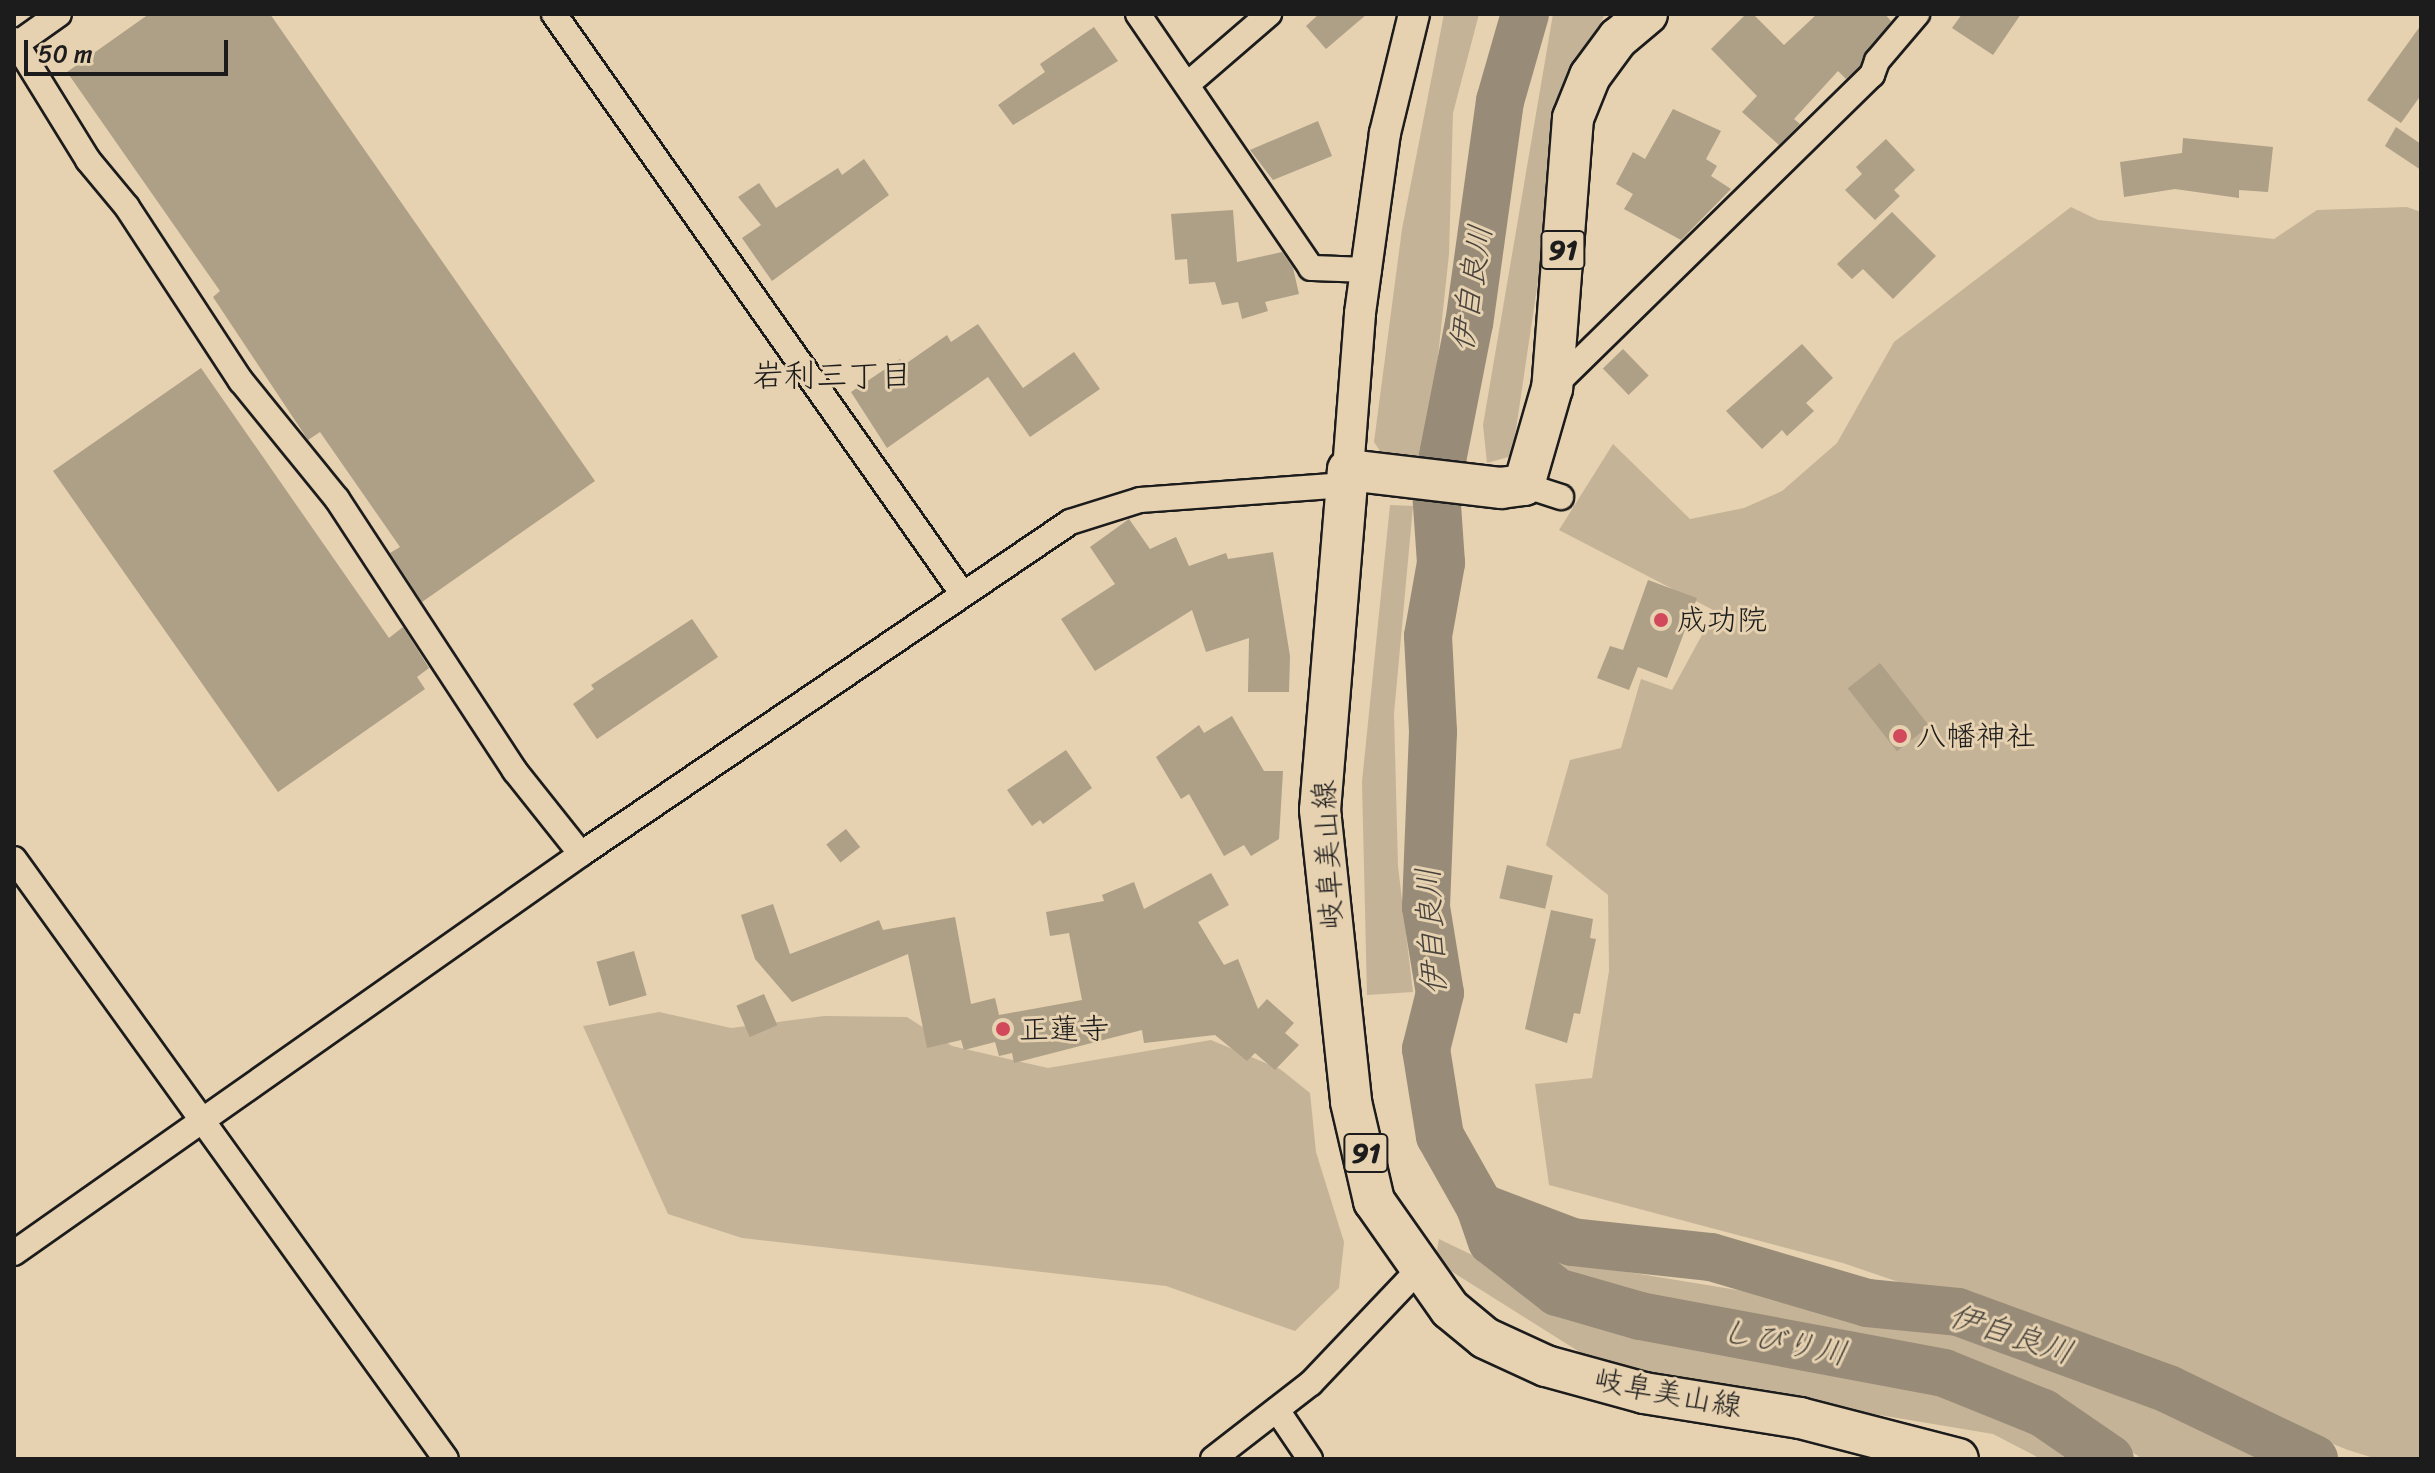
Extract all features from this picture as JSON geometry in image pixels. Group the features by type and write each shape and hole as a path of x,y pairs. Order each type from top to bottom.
{"main road":[{"name":"91","path":"1356,475 1529,490 1552,388 1573,118 1590,76 1618,38 1647,14"},
{"name":"岐阜美山線","path":"1356,475 1320,810 1351,1102 1374,1201 1450,1309 1485,1338 1546,1366 1644,1393 1800,1418 1958,1459"}],"street":[{"path":"59,14 15,43 88,160 136,220 241,381 337,499 515,771 581,854"},
{"path":"554,14 962,593"},
{"path":"1138,14 1189,83 1311,268 1369,270"},
{"path":"1189,83 1269,14"},
{"path":"14,1253 581,854 1070,522 1140,500 1356,475 1360,313 1369,270 1385,133 1414,14"},
{"path":"1552,388 1872,75 1877,61 1917,14"},
{"path":"14,859 199,1123 446,1459"},
{"path":"1213,1459 1320,1375 1419,1269"},
{"path":"1277,1410 1310,1459"}],"shaded area":[{"path":"1444,14 1479,14 1453,113 1449,254 1427,459 1380,451 1374,442 1402,229"},
{"path":"1553,14 1605,14 1566,92 1512,456 1487,463 1483,425"},
{"path":"2071,207 2098,220 2274,239 2317,210 2407,207 2421,212 2421,1459 2377,1459 2348,1450 2109,1354 1843,1263 1549,1185 1535,1084 1592,1078 1609,971 1608,895 1546,845 1570,760 1621,748 1641,679 1672,690 1715,611 1559,530 1613,444 1690,519 1744,508 1782,491 1837,443 1894,342"},
{"path":"1390,505 1413,506 1394,714 1398,866 1413,992 1367,995 1362,782"},
{"path":"659,1012 731,1028 824,1016 907,1017 952,1046 1048,1068 1211,1040 1280,1069 1310,1093 1316,1152 1344,1242 1339,1288 1295,1331 1166,1286 742,1238 668,1214 583,1026"},
{"path":"1439,1239 1549,1292 1678,1339 1918,1389 2017,1419 2092,1459 2041,1459 1993,1434 1670,1380 1586,1356 1435,1261"},
{"path":"1530,1256 1981,1330 2274,1459 2143,1459 2052,1402 1941,1358 1644,1298"}],"building":[{"path":"149,14 270,14 595,481 422,602 390,553 400,547 320,432 308,440 213,297 220,291 67,72"},
{"path":"1319,14 1367,14 1326,49 1306,26"},
{"path":"1746,14 1753,14 1784,45 1817,14 1885,14 1891,21 1859,67 1846,79 1838,71 1794,119 1800,124 1779,145 1742,112 1757,96 1711,49"},
{"path":"1962,14 2021,14 1993,55 1952,28"},
{"path":"2421,25 2421,95 2401,123 2367,100"},
{"path":"1094,27 1118,61 1013,125 998,105 1045,72 1040,64"},
{"path":"1673,109 1721,131 1706,159 1717,166 1711,176 1731,189 1681,240 1624,209 1633,194 1616,184 1633,152 1645,159"},
{"path":"1318,121 1332,156 1273,180 1250,150"},
{"path":"2396,127 2421,144 2421,170 2385,146"},
{"path":"2183,138 2273,147 2268,192 2239,190 2239,198 2175,189 2124,197 2120,162 2182,153"},
{"path":"1886,139 1915,170 1894,190 1900,196 1875,220 1845,190 1862,174 1856,167"},
{"path":"864,159 889,195 772,281 742,238 761,225 738,197 759,183 776,208 838,168 842,175"},
{"path":"1233,210 1237,262 1282,252 1293,268 1299,294 1265,302 1268,311 1242,319 1238,302 1222,305 1215,282 1189,284 1187,259 1175,260 1171,214"},
{"path":"1892,212 1936,256 1893,299 1863,269 1852,279 1837,264"},
{"path":"978,324 1023,388 1074,352 1100,389 1030,437 988,377 887,448 851,392 900,359 904,365 947,335 951,342"},
{"path":"1802,344 1833,378 1806,403 1814,411 1787,436 1782,430 1762,449 1726,411"},
{"path":"1623,349 1649,376 1629,395 1603,368"},
{"path":"201,368 389,638 403,627 429,668 417,677 425,689 278,792 53,471"},
{"path":"1129,519 1150,549 1176,537 1189,566 1226,553 1228,559 1273,552 1290,656 1289,692 1248,692 1249,638 1206,652 1192,610 1095,671 1061,619 1115,584 1090,547"},
{"name":"成功院","path":"1648,580 1697,598 1667,678 1638,667 1629,690 1597,678 1610,646 1623,650"},
{"path":"692,619 718,657 597,739 573,704 594,689 591,685"},
{"path":"1880,663 1929,726 1897,751 1848,688"},
{"path":"1232,716 1264,771 1283,771 1279,839 1251,856 1244,845 1224,856 1189,794 1181,799 1156,757 1199,725 1204,733"},
{"path":"1066,750 1092,788 1043,824 1040,820 1032,826 1007,790"},
{"path":"846,829 860,847 840,863 826,844"},
{"path":"1507,865 1553,876 1545,909 1499,898"},
{"path":"1211,873 1229,905 1198,922 1224,965 1238,959 1258,1009 1267,999 1294,1023 1285,1033 1299,1045 1275,1070 1255,1053 1247,1061 1215,1035 1144,1043 1142,1030 1014,1063 1012,1053 999,1056 995,1042 964,1050 961,1040 927,1048 908,954 792,1002 755,959 741,915 773,904 790,954 879,920 883,930 955,917 971,1004 995,998 999,1015 1082,1000 1069,933 1050,936 1046,912 1104,901 1102,895 1134,882 1144,909"},
{"path":"1551,910 1593,919 1590,938 1596,939 1580,1014 1574,1013 1567,1043 1525,1029"},
{"path":"634,951 647,995 609,1006 597,962"},
{"path":"764,994 777,1025 750,1037 736,1006"}],"waterway":[{"name":"伊自良川","path":"1525,14 1500,101 1469,323 1436,491 1441,563 1428,636 1433,732 1426,907 1440,993 1426,1049 1440,1136 1480,1207 1492,1241 1557,1292 1640,1316 1944,1373 2043,1413 2110,1459"},
{"name":"伊自良川","path":"1480,1207 1572,1242 1711,1257 1867,1303 1958,1312 2168,1389 2314,1459"}],"place":[{"name":"成功院","path":"1661,620"},
{"name":"八幡神社","path":"1900,736"},
{"name":"正蓮寺","path":"1003,1029"}],"district":[{"name":"岩利三丁目","path":"832,376"}],"water label":[{"name":"しびり川","path":"1784,1343"}]}
